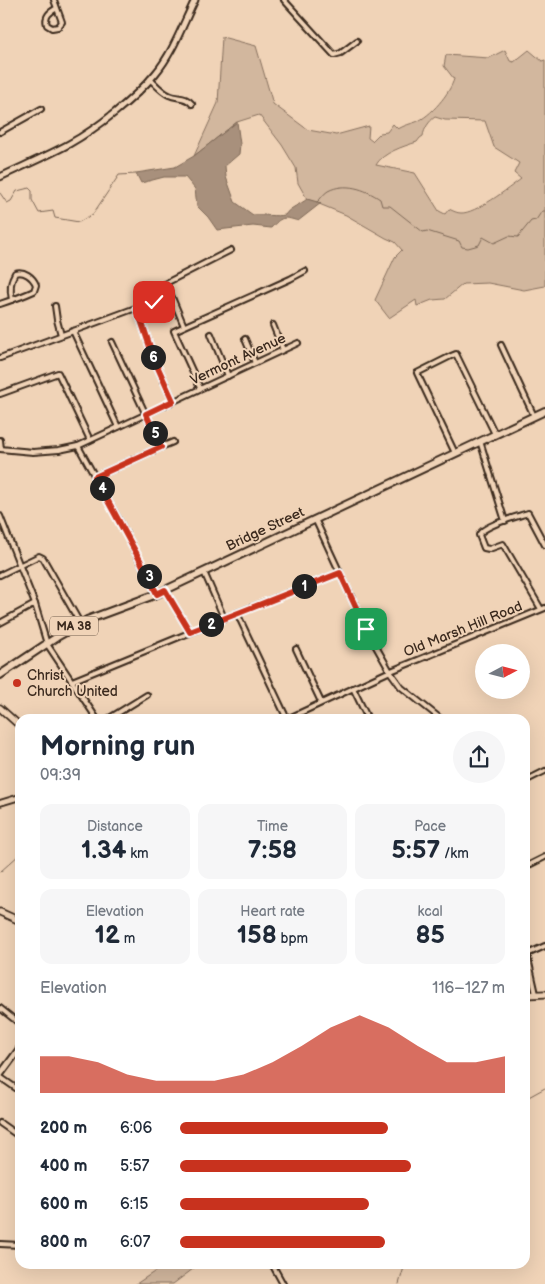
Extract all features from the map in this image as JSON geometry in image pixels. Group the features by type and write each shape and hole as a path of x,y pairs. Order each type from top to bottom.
{"main road":[{"name":"Bridge Street","path":"0,675 80,623 157,594 545,411"},
{"path":"0,708 15,722"},
{"path":"0,912 15,919"},
{"path":"530,995 545,994"}],"street":[{"path":"54,0 57,8 62,22 58,27 52,28 47,25 46,19 49,13 57,8"},
{"path":"0,176 68,144 89,132 118,109 150,79 166,58 195,0"},
{"path":"284,0 334,55 341,53 357,41"},
{"path":"150,79 170,96 188,100 192,104"},
{"path":"0,132 41,109"},
{"path":"184,326 166,283 231,250"},
{"path":"200,388 174,331 305,271"},
{"path":"0,304 12,300 34,291 36,285 30,276 19,272 15,273 12,277 12,300"},
{"path":"0,358 171,296"},
{"path":"55,306 56,320 61,336"},
{"path":"137,308 154,359 173,401"},
{"path":"273,325 283,350"},
{"path":"73,331 118,427"},
{"path":"211,334 228,376"},
{"path":"245,339 255,363"},
{"path":"112,342 161,447"},
{"name":"Vermont Avenue","path":"0,449 33,452 78,446 298,343"},
{"path":"501,346 534,416"},
{"path":"455,453 417,372 456,354 495,434"},
{"path":"0,394 58,373 90,440"},
{"path":"0,440 0,449"},
{"path":"480,441 505,520"},
{"path":"95,477 173,442"},
{"path":"78,446 145,568 157,594"},
{"path":"543,609 503,544 489,549 484,548 479,535 480,532 505,520 528,513 545,546"},
{"path":"0,516 35,604 47,644 94,714"},
{"path":"315,519 366,629 390,671 401,687 435,714"},
{"path":"0,575 30,559 41,557 50,569 80,623"},
{"path":"204,572 224,618"},
{"path":"72,682 224,618 340,573"},
{"path":"165,590 190,632"},
{"path":"0,623 35,604"},
{"name":"Old Marsh Hill Road","path":"297,714 390,671 543,609"},
{"path":"238,613 285,714"},
{"path":"296,649 321,702"},
{"path":"352,688 365,714"},
{"path":"116,714 147,695"},
{"path":"530,778 545,771"},
{"path":"0,803 15,798"},
{"path":"530,864 545,857"},
{"path":"530,952 545,946"},
{"path":"530,970 536,994"},
{"path":"0,1008 15,1020"},
{"path":"15,1055 0,1076 15,1088"},
{"path":"0,1123 15,1134"},
{"path":"0,1244 15,1245"},
{"path":"275,1269 283,1284"}],"shaded area":[{"path":"222,37 256,46 273,104 308,130 336,135 369,126 368,138 372,141 380,133 387,132 393,124 398,129 422,119 439,104 454,79 444,66 446,55 489,58 505,50 510,61 514,62 529,50 542,61 545,60 545,286 524,290 488,283 463,284 445,299 432,300 417,306 416,300 389,318 375,300 395,257 402,250 395,242 346,215 307,199 298,183 296,168 282,145 259,115 237,122 194,156 218,103","holes":["435,117 445,120 485,121 494,147 519,163 514,173 521,179 492,200 475,209 461,213 449,209 445,214 439,211 415,173 376,165 388,154 417,142"]},
{"path":"237,122 240,144 239,154 225,166 226,177 235,202 253,215 277,216 285,215 307,199 321,203 298,221 283,218 271,228 253,226 217,230 197,206 195,189 185,177 164,177 141,183 136,173 175,167 194,156"},
{"path":"158,1269 193,1269 173,1284 136,1284"}],"waterway":[{"path":"0,193 7,203 11,201 17,191 29,188 32,191 32,200 39,213 53,211 55,218 79,222 93,214 119,175 136,174"},
{"path":"317,202 334,188 355,188 368,192 380,199 382,206 390,206 423,232 427,231 459,241 462,247 468,248 479,245 483,237 494,243 509,236 518,237 531,221 536,220 542,211 545,211"},
{"path":"0,872 15,858"},
{"path":"530,1096 545,1088"},
{"path":"399,1284 404,1269"}],"place":[{"name":"Christ Church United","path":"17,683"}],"route":[{"path":"154,302 137,308 154,359 173,401 146,414 161,447 95,477 157,594 165,590 190,632 340,573 366,629"}]}
